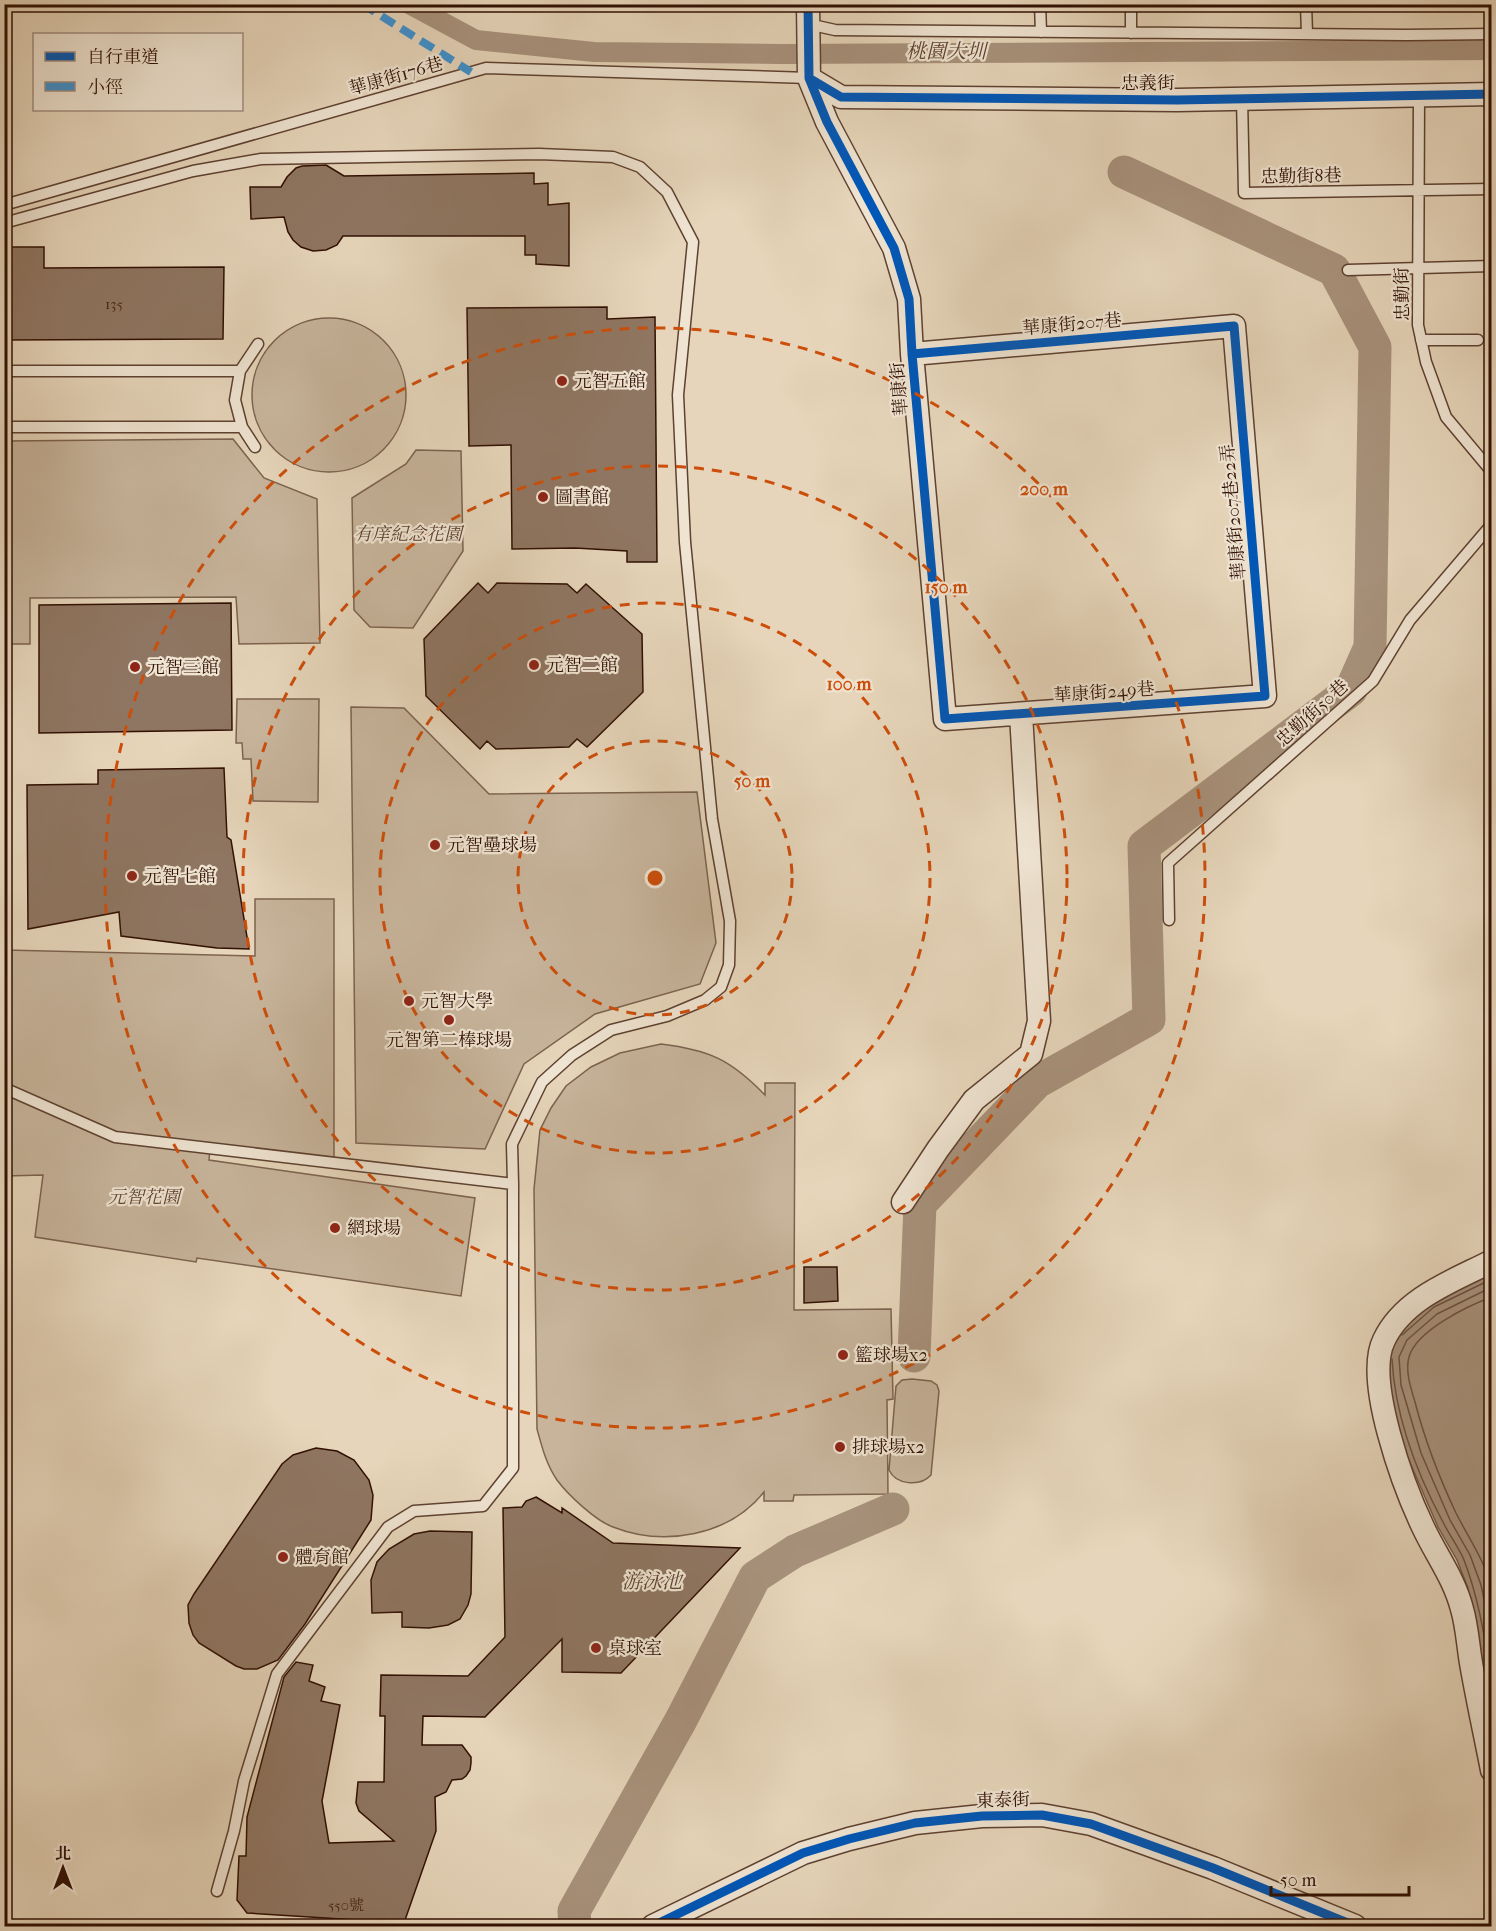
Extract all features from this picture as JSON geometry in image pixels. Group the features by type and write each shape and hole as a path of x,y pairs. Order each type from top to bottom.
{"street":[{"path":"808,14 809,78"},
{"name":"忠義街","path":"809,78 841,97 1242,98 1491,94"},
{"name":"華康街","path":"809,78 827,122 894,248 909,299 945,719"},
{"name":"華康街207巷","path":"912,354 1234,326"},
{"name":"華康街207巷22弄","path":"1234,326 1265,696"},
{"name":"華康街249巷","path":"945,719 1265,696"},
{"path":"903,1202 974,1100 1031,1054 1039,1021 1022,714"},
{"path":"1491,1261 1454,1278 1424,1297 1399,1317 1384,1340 1377,1359 1378,1381 1391,1442 1405,1484 1424,1528 1449,1573 1462,1610 1491,1770"},
{"name":"東泰街","path":"653,1926 803,1852 915,1823 982,1816 1042,1815 1091,1824 1213,1868 1355,1926"}],"lane":[{"path":"1040,4 1041,32"},
{"path":"1131,4 1131,33"},
{"path":"1306,4 1306,34"},
{"path":"808,14 835,30 1491,34"},
{"name":"華康街176巷","path":"4,205 486,68 809,78"},
{"name":"忠勤街","path":"1419,95 1418,325 1426,362 1446,417 1491,472"},
{"name":"忠勤街8巷","path":"1242,98 1244,193 1419,191"},
{"path":"4,223 193,171 261,159 539,154 614,157 640,167 667,192 693,242 678,395 683,519 712,819 730,921 729,965 721,987 705,1000 667,1016 611,1030 572,1055 542,1082 512,1144 513,1468 483,1506 414,1511 388,1527 277,1674 243,1781 234,1831 217,1891"},
{"path":"1419,191 1491,189"},
{"path":"1348,270 1491,267"},
{"path":"1421,340 1478,340"},
{"path":"255,447 242,427 236,400 240,371 258,344"},
{"path":"4,371 240,371"},
{"path":"4,427 242,427"},
{"name":"忠勤街50巷","path":"1169,920 1168,863 1373,681 1410,620 1491,524"},
{"path":"4,1088 115,1137 513,1184"}],"green space":[{"path":"329,318 344,319 359,324 384,340 400,365 405,380 405,410 400,425 384,450 359,466 344,471 329,472 314,471 299,466 274,450 258,425 253,410 252,395 253,380 258,365 274,340 299,324 314,319"},
{"path":"233,439 264,478 317,499 320,643 239,644 236,597 30,598 30,644 5,644 5,441"},
{"name":"有庠紀念花園","path":"416,450 461,451 463,551 413,628 370,627 354,610 352,498 406,464"},
{"path":"237,699 319,699 318,802 253,801 251,759 243,759 242,743 236,743"},
{"path":"351,707 404,708 489,794 697,792 716,943 700,984 595,1014 524,1064 485,1149 356,1143"},
{"name":"元智花園","path":"255,899 334,899 334,1163 210,1149 209,1160 475,1198 461,1296 197,1258 196,1262 35,1237 43,1175 5,1176 5,950 255,956"},
{"path":"661,1044 678,1046 719,1059 741,1073 765,1095 765,1083 795,1083 794,1310 891,1309 893,1399 887,1400 888,1494 794,1495 793,1501 764,1501 764,1492 750,1507 714,1528 694,1534 653,1536 633,1533 606,1524 568,1493 550,1468 537,1429 534,1189 540,1130 566,1086 591,1067 620,1053"},
{"path":"902,1380 931,1381 937,1385 939,1391 931,1475 921,1481 908,1483 897,1479 889,1470 896,1386"}],"water":[{"path":"1491,1272 1491,1716 1468,1588 1408,1458 1387,1387 1386,1354 1396,1332 1430,1302"}],"building":[{"path":"326,165 344,176 534,173 534,184 548,183 548,205 569,203 569,266 536,264 536,255 525,255 525,236 343,236 337,245 326,250 313,251 301,247 293,240 284,217 251,219 250,187 281,187 296,168"},
{"path":"4,247 44,247 44,268 224,267 223,339 4,340"},
{"name":"元智五館","path":"607,307 607,319 655,317 657,562 627,562 627,551 575,548 512,549 511,445 469,446 467,308"},
{"name":"元智二館","path":"478,583 488,593 497,583 567,584 577,593 586,584 642,634 643,692 587,747 577,739 569,747 496,749 487,741 480,749 426,696 424,639"},
{"name":"元智三館","path":"231,603 232,730 39,733 39,605"},
{"name":"元智七館","path":"224,768 227,837 231,840 249,949 217,948 121,936 119,912 28,929 27,785 98,784 98,770"},
{"path":"804,1267 837,1267 838,1301 804,1303"},
{"name":"體育館","path":"316,1448 337,1451 354,1460 369,1480 373,1495 371,1520 305,1624 278,1660 257,1669 244,1669 199,1643 189,1623 188,1605 282,1464 293,1455"},
{"path":"536,1497 562,1513 562,1508 613,1543 740,1548 621,1673 562,1672 562,1639 485,1717 423,1716 422,1745 462,1745 471,1757 471,1763 466,1776 452,1780 446,1792 435,1797 436,1831 404,1923 247,1913 237,1900 239,1856 246,1856 247,1817 284,1677 296,1662 313,1665 309,1681 325,1687 321,1701 340,1705 322,1801 329,1843 394,1841 359,1811 356,1803 358,1782 384,1782 385,1716 380,1716 381,1675 468,1676 505,1637 503,1508 522,1507 526,1501"},
{"path":"430,1531 472,1532 471,1594 460,1619 448,1625 429,1628 402,1627 402,1612 372,1613 371,1580 377,1562 389,1549 414,1534"}],"waterway":[{"name":"桃園大圳","path":"409,4 476,40 594,52 782,54 1492,50"},
{"path":"914,1356 920,1204 1037,1082 1149,1019 1144,846 1351,690 1370,647 1375,347 1334,270 1124,172"},
{"path":"575,1926 574,1911 681,1720 755,1577 795,1551 893,1509"}],"marked path":[{"path":"362,4 471,72"}],"cycle path":[{"path":"808,4 809,78 827,122 894,248 909,299 912,354 945,719 1265,696 1234,326 912,354"},
{"path":"809,78 841,97 1177,100 1492,94"},
{"path":"653,1926 803,1853 849,1839 915,1823 982,1816 1042,1815 1091,1824 1213,1868 1355,1926"}],"place":[{"name":"元智五館","path":"562,381"},
{"name":"圖書館","path":"543,497"},
{"name":"元智二館","path":"534,665"},
{"name":"元智三館","path":"135,667"},
{"name":"元智壘球場","path":"435,845"},
{"name":"元智七館","path":"132,876"},
{"name":"元智大學","path":"409,1001"},
{"name":"元智第二棒球場","path":"449,1020"},
{"name":"網球場","path":"335,1228"},
{"name":"籃球場x2","path":"843,1355"},
{"name":"排球場x2","path":"840,1447"},
{"name":"體育館","path":"283,1557"},
{"name":"桌球室","path":"596,1648"}],"water label":[{"name":"游泳池","path":"652,1581"}]}
